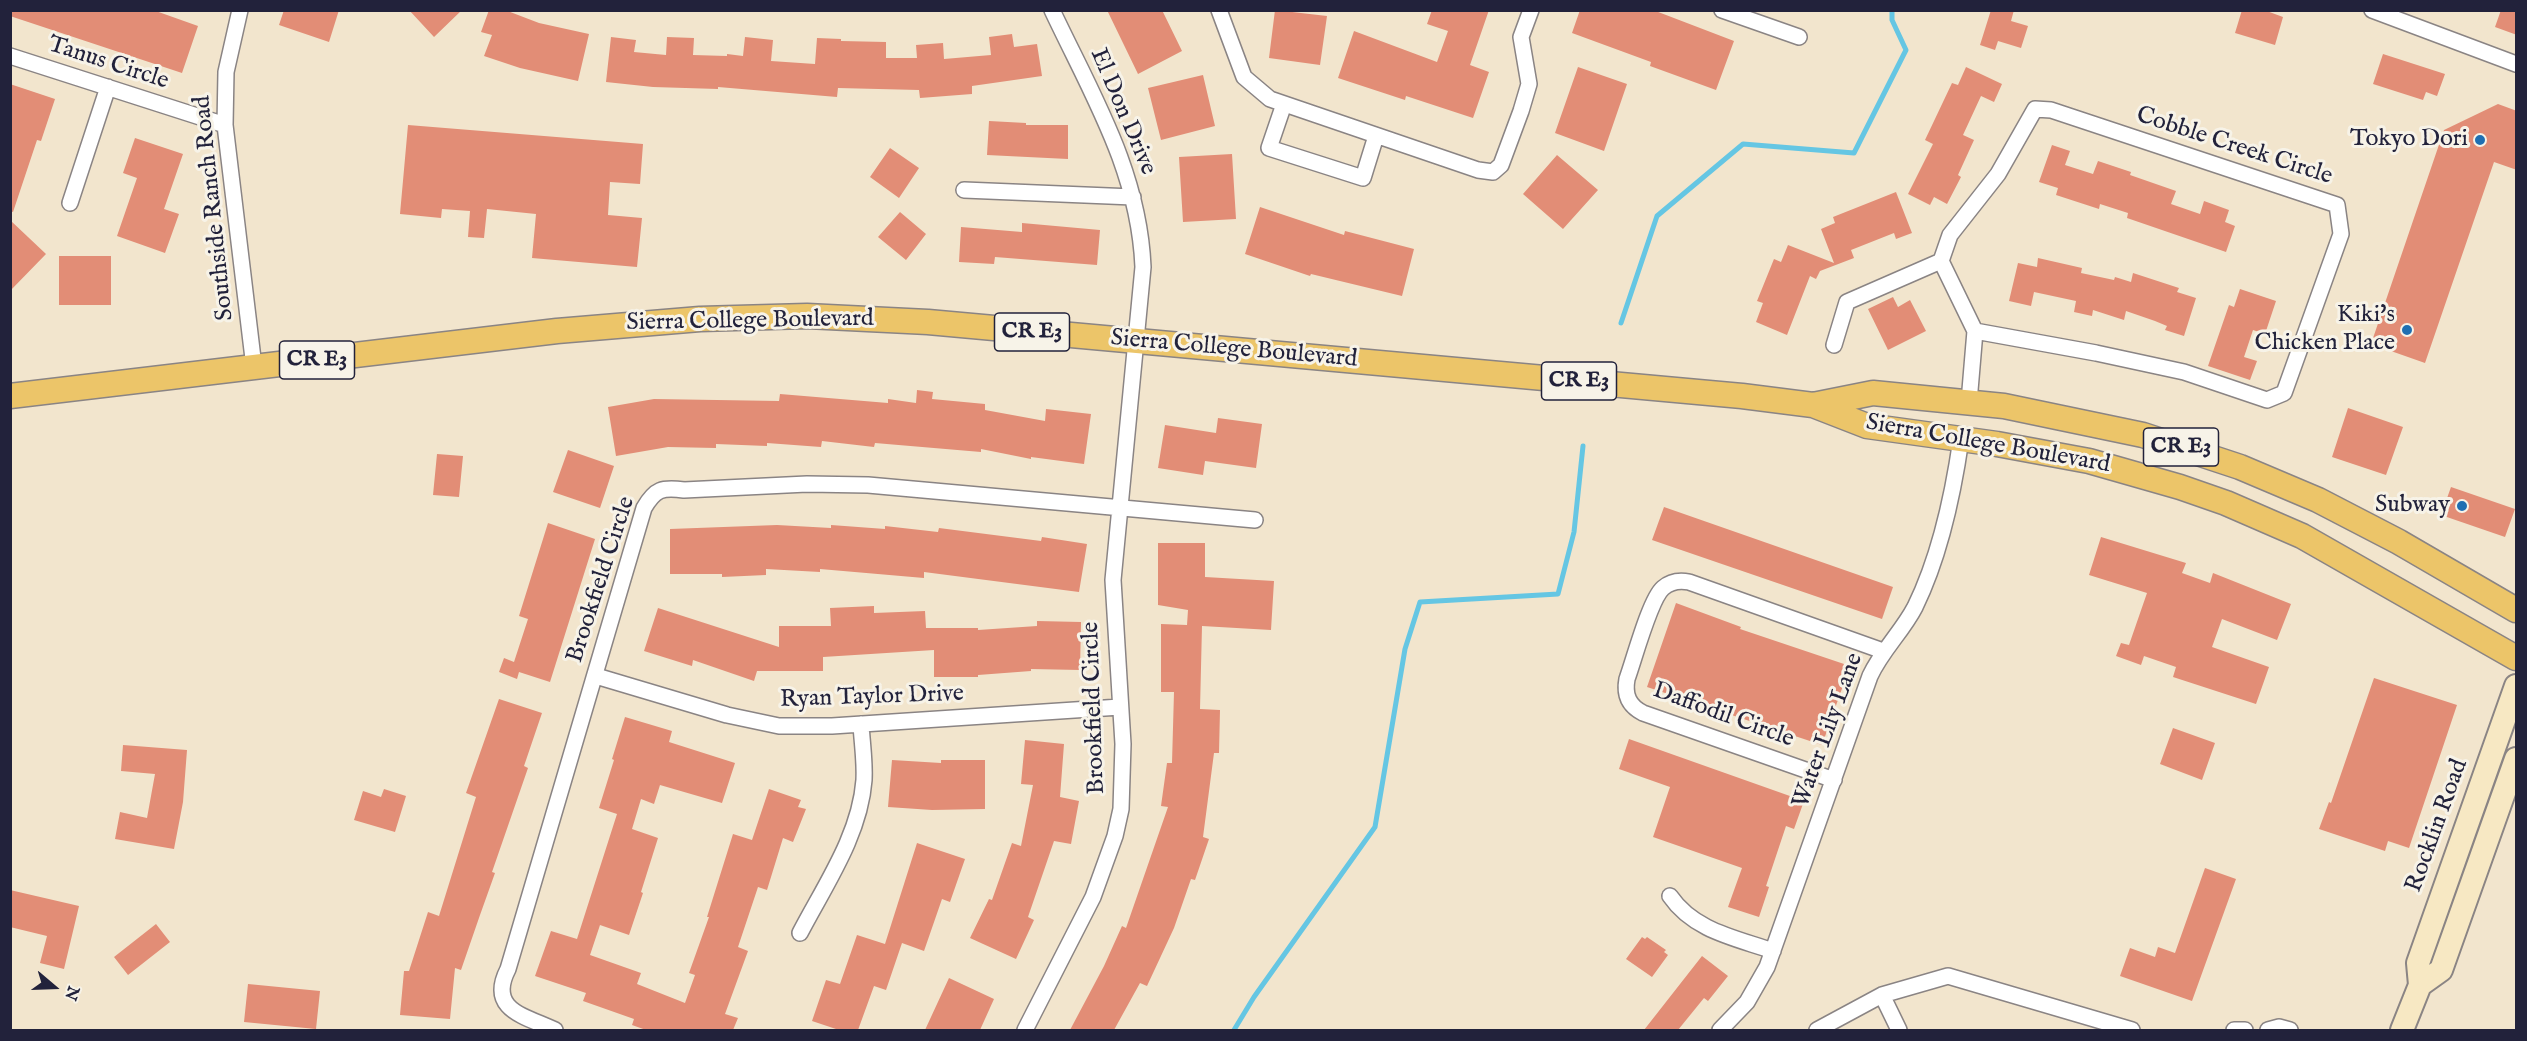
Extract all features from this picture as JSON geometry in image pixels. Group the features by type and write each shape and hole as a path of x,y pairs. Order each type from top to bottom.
{"main road":[{"name":"Sierra College Boulevard","path":"10,396 557,331 700,319 852,317 1707,393 1813,405 1867,426 2089,461 2143,475 2226,503 2302,536 2517,658"},
{"name":"Sierra College Boulevard","path":"1813,405 1873,393 2004,406 2100,424 2143,435 2240,467 2318,500 2357,519 2517,610"}],"street":[{"name":"Southside Ranch Road","path":"240,10 226,72 225,125 254,367"},
{"name":"El Don Drive","path":"1052,10 1111,132 1128,174 1141,235 1143,267 1136,342"},
{"path":"1219,10 1244,77 1270,99 1478,170 1493,172 1501,165 1521,111 1528,84 1521,37 1531,10"},
{"path":"1722,10 1799,37"},
{"path":"2372,10 2517,64"},
{"name":"Tanus Circle","path":"10,56 225,125"},
{"path":"70,203 108,87"},
{"path":"1284,104 1269,148 1363,178 1376,136"},
{"name":"Cobble Creek Circle","path":"1941,261 1950,234 1998,174 2035,109 2051,110 2337,205 2341,234 2284,393 2267,400 2184,372 1975,331"},
{"path":"964,190 1133,197"},
{"path":"1834,345 1848,302 1941,261 1975,331 1969,402"},
{"name":"Brookfield Circle","path":"1025,1030 1094,897 1115,836 1121,809 1123,782 1113,588 1136,342"},
{"name":"Water Lily Lane","path":"1720,1030 1737,1015 1755,991 1773,951 1870,676 1883,651 1910,615 1924,583 1942,529 1961,439"},
{"name":"Brookfield Circle","path":"555,1030 513,1012 503,1000 501,983 508,969 644,508 652,494 668,488 684,490 786,485 868,485 1119,507"},
{"path":"1119,507 1255,520"},
{"name":"Daffodil Circle","path":"1834,780 1643,713 1632,705 1626,693 1627,679 1656,598 1669,583 1689,582 1883,651"},
{"name":"Ryan Taylor Drive","path":"596,676 752,721 806,727 1120,707"},
{"name":"Rocklin Road","path":"2402,1030 2420,985 2418,963 2517,686"},
{"path":"800,933 844,849 857,816 864,780 861,724"},
{"name":"Rocklin Road","path":"2420,985 2441,970 2517,759"},
{"path":"1670,896 1696,923 1773,951"},
{"path":"1817,1030 1882,995 1948,976 2132,1030"},
{"path":"1882,995 1899,1030"},
{"path":"2268,1030 2279,1027 2290,1030"},
{"path":"2234,1030 2243,1030"}],"building":[{"path":"10,10 153,10 198,26 182,73 10,16"},
{"path":"284,10 339,10 329,42 279,25"},
{"path":"409,10 462,10 434,37"},
{"path":"489,10 505,10 539,23 589,34 578,81 520,68 484,56 492,35 481,32"},
{"path":"1107,10 1162,10 1182,51 1138,74"},
{"path":"1275,10 1327,16 1320,65 1269,58"},
{"path":"1432,10 1489,10 1470,65 1489,72 1473,118 1406,96 1405,100 1338,78 1354,31 1437,62 1448,31 1427,24"},
{"path":"1580,10 1653,10 1734,41 1716,90 1650,66 1651,62 1572,33"},
{"path":"1991,10 2014,10 2011,21 2028,26 2021,48 1998,41 1995,50 1980,45"},
{"path":"2242,10 2264,10 2283,17 2275,45 2235,33"},
{"path":"2501,10 2517,10 2517,35 2495,27"},
{"path":"1012,34 1014,47 1037,44 1042,76 972,86 972,94 920,98 919,90 838,88 837,97 718,87 718,89 653,87 606,82 611,37 636,40 634,52 666,55 667,37 694,38 693,55 727,56 727,54 743,56 745,37 773,40 771,61 815,64 817,38 886,42 886,58 917,58 916,45 943,43 944,59 991,55 989,37"},
{"path":"2383,54 2445,74 2437,96 2426,92 2423,100 2373,84"},
{"path":"1578,67 1627,84 1604,151 1555,133"},
{"path":"1966,67 2002,84 1994,102 1981,96 1963,135 1974,140 1958,175 1961,177 1947,204 1934,197 1930,205 1908,194 1933,144 1925,140 1952,83 1958,85"},
{"path":"1203,75 1215,126 1161,140 1148,88"},
{"path":"10,84 55,99 41,141 37,140 13,212 10,211"},
{"path":"2498,104 2517,111 2517,170 2494,162 2425,363 2371,344 2444,130"},
{"path":"989,121 1026,123 1026,125 1068,125 1068,159 987,155"},
{"path":"408,125 643,144 640,184 610,182 608,215 642,218 637,267 532,258 536,214 487,209 484,238 468,237 470,211 442,209 441,218 400,214"},
{"path":"135,138 183,154 164,209 179,214 165,253 117,236 137,178 123,173"},
{"path":"2052,145 2070,151 2065,165 2093,174 2098,161 2176,191 2171,204 2200,214 2204,201 2229,210 2225,222 2235,226 2226,252 2127,218 2128,213 2100,204 2099,209 2056,195 2058,188 2039,182"},
{"path":"890,148 919,168 899,198 870,177"},
{"path":"1232,154 1236,219 1183,222 1179,157"},
{"path":"1557,155 1598,190 1563,229 1523,194"},
{"path":"1896,192 1912,233 1896,239 1894,233 1851,250 1854,258 1820,271 1816,279 1810,276 1787,335 1756,322 1763,303 1757,301 1774,259 1781,262 1788,245 1834,263 1821,229 1835,223 1833,217"},
{"path":"1260,207 1344,235 1345,231 1414,249 1402,296 1311,274 1310,276 1245,254"},
{"path":"900,212 926,234 906,260 878,237"},
{"path":"10,220 46,254 10,291"},
{"path":"1022,223 1100,230 1097,265 995,257 994,264 959,262 961,227 1022,232"},
{"path":"59,256 111,256 111,305 59,305"},
{"path":"2038,258 2082,268 2081,273 2114,280 2115,277 2131,282 2133,273 2179,288 2177,292 2196,298 2184,336 2165,330 2167,326 2126,311 2124,320 2093,310 2092,316 2074,312 2076,301 2034,292 2031,306 2009,301 2018,263 2037,267"},
{"path":"2240,289 2276,301 2265,334 2253,330 2244,357 2257,361 2250,380 2208,366 2229,305 2234,307"},
{"path":"1893,297 1898,307 1910,300 1926,331 1888,350 1868,309"},
{"path":"917,390 933,392 932,399 985,404 985,410 1045,421 1046,409 1091,414 1084,464 1031,457 1031,459 981,449 981,452 875,443 874,447 822,441 821,447 767,443 767,446 716,444 716,448 668,447 616,456 608,407 654,399 779,401 780,394 888,403 888,399 916,403"},
{"path":"2348,408 2403,427 2386,475 2332,457"},
{"path":"1218,418 1262,424 1256,468 1205,461 1203,475 1158,468 1165,425 1216,433"},
{"path":"568,450 614,466 600,508 553,492"},
{"path":"437,454 463,456 459,497 433,495"},
{"path":"2451,487 2515,509 2505,537 2441,515"},
{"path":"1664,507 1893,587 1882,619 1652,540"},
{"path":"548,523 595,539 550,682 519,672 517,679 499,672 504,658 514,662 528,619 519,616"},
{"path":"777,525 831,528 831,525 885,529 885,526 938,532 939,528 1041,541 1042,537 1087,544 1079,592 924,572 924,578 820,569 820,572 766,569 766,575 722,577 722,574 670,574 670,529"},
{"path":"2101,537 2186,563 2182,573 2210,583 2213,573 2291,604 2277,640 2222,619 2212,647 2269,667 2256,704 2173,677 2176,667 2144,656 2141,665 2116,656 2121,643 2129,645 2147,593 2089,575"},
{"path":"1158,543 1205,543 1205,577 1274,581 1271,630 1202,626 1200,709 1220,710 1219,753 1214,753 1203,837 1209,839 1195,880 1191,879 1174,928 1147,986 1140,983 1114,1030 1070,1030 1122,926 1126,928 1168,807 1161,806 1167,763 1172,763 1174,692 1161,692 1161,624 1187,625 1188,610 1158,605"},
{"path":"1676,603 1741,627 1740,629 1850,666 1822,745 1647,687"},
{"path":"874,606 874,613 925,611 926,628 978,628 978,630 1037,626 1037,621 1081,622 1080,670 1031,669 1031,671 978,675 978,677 934,677 934,650 823,657 823,671 757,671 754,681 693,660 692,666 644,651 658,608 779,647 779,626 831,626 830,608"},
{"path":"2374,678 2457,705 2409,848 2388,841 2385,851 2319,829 2329,802 2331,803"},
{"path":"499,699 542,713 524,766 528,768 492,872 495,873 461,970 455,968 450,1019 400,1015 404,971 409,971 428,912 439,916 476,797 466,793"},
{"path":"625,717 672,731 669,742 735,763 722,803 660,785 654,804 641,799 632,829 658,838 641,892 643,893 629,935 600,925 590,955 641,973 637,984 685,1003 695,975 689,973 709,917 707,917 733,834 752,840 769,789 801,800 798,807 806,809 793,842 783,838 767,890 758,887 738,947 748,951 725,1014 738,1018 733,1030 646,1030 632,1025 634,1019 583,1001 586,993 535,976 551,931 577,939 617,814 599,808"},
{"path":"2173,728 2215,743 2202,780 2160,764"},
{"path":"1629,739 1804,801 1794,829 1786,826 1766,886 1769,887 1759,917 1728,907 1742,868 1653,837 1670,787 1619,769"},
{"path":"1025,740 1064,744 1060,797 1079,801 1071,844 1054,841 1028,917 1034,920 1016,959 970,938 989,899 992,900 1012,843 1021,846 1033,785 1021,784"},
{"path":"123,745 187,750 183,802 174,849 115,839 120,812 147,818 155,774 121,771"},
{"path":"892,760 941,763 941,760 985,760 985,809 932,810 888,807"},
{"path":"384,789 406,796 395,832 354,820 363,791 381,797"},
{"path":"917,843 965,859 950,902 942,899 924,951 902,943 886,990 874,986 858,1030 839,1030 812,1021 826,980 840,984 857,935 885,944"},
{"path":"2205,868 2236,879 2192,1001 2120,976 2130,948 2155,957 2158,947 2175,953"},
{"path":"10,890 79,906 64,969 40,963 47,936 10,927"},
{"path":"156,924 170,942 128,975 114,957"},
{"path":"1642,937 1645,939 1647,937 1666,950 1664,952 1668,955 1652,977 1626,959"},
{"path":"1702,956 1728,976 1708,1001 1704,998 1678,1030 1644,1030"},
{"path":"949,978 994,999 980,1030 925,1030"},
{"path":"248,984 320,991 316,1029 244,1022"}],"waterway":[{"path":"1621,323 1657,216 1743,144 1854,153 1906,50 1892,20 1892,10"},
{"path":"1234,1030 1254,997 1375,827 1405,649 1420,602 1558,594 1574,532 1583,446"}],"place":[{"name":"Tokyo Dori","path":"2480,140"},
{"name":"Kiki's Chicken Place","path":"2407,330"},
{"name":"Subway","path":"2462,506"}]}
